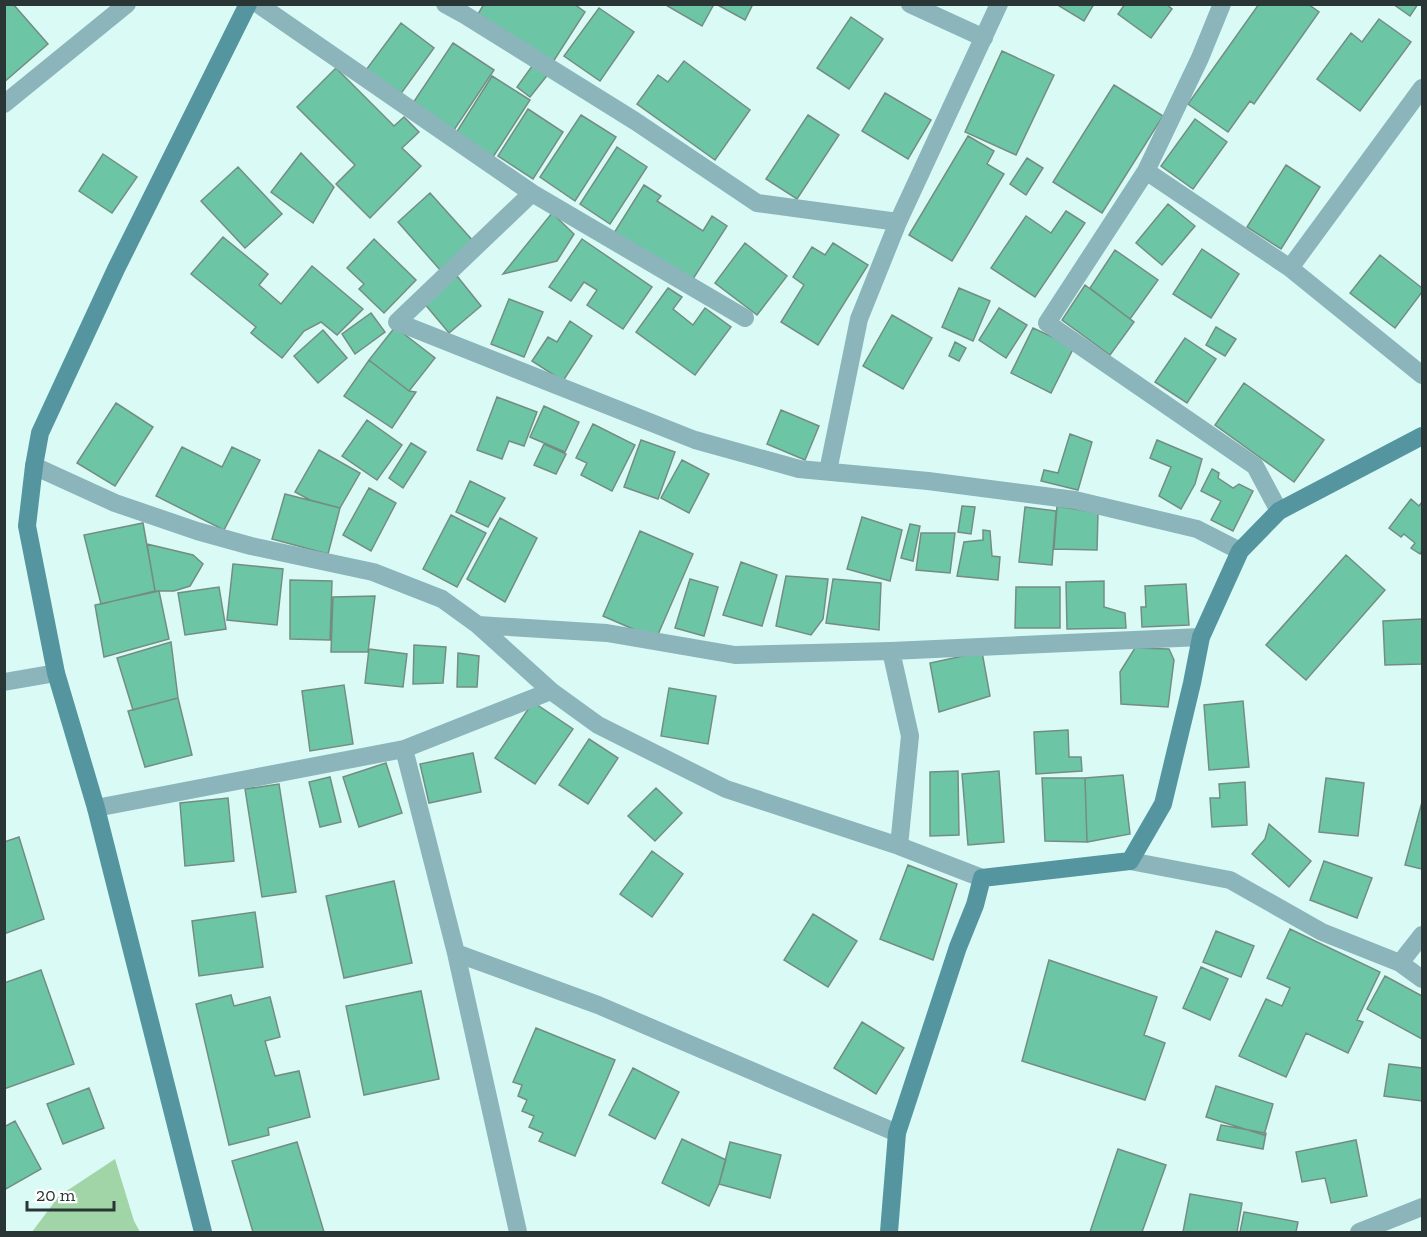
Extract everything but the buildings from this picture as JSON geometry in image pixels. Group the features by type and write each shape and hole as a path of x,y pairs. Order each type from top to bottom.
{"street":[{"path":"4,104 127,4"},
{"path":"203,1233 96,808 56,673 27,526 40,433 116,269 248,4"},
{"path":"258,4 532,193 745,318"},
{"path":"446,4 635,121 757,203 898,222"},
{"path":"910,4 984,38"},
{"path":"828,471 859,319 898,222 999,4"},
{"path":"1222,4 1200,58 1146,171 1047,322 1255,466 1279,511"},
{"path":"1290,268 1422,88"},
{"path":"1146,171 1290,268 1422,375"},
{"path":"532,193 398,322 695,440 799,469 928,481 1075,500 1197,529 1240,551"},
{"path":"1130,861 1163,804 1201,638 1240,551 1279,511 1422,436"},
{"path":"34,466 115,502 197,531 251,546 373,572 442,599 478,625 551,691 598,724 726,789 898,846 982,878 1130,861 1230,880 1322,932 1400,963 1422,979"},
{"path":"478,625 608,633 735,655 1201,638"},
{"path":"891,651 910,736 898,846"},
{"path":"4,682 56,673"},
{"path":"96,808 404,749 551,691"},
{"path":"404,749 456,952 518,1233"},
{"path":"889,1233 897,1133 958,947 975,905 982,878"},
{"path":"1400,963 1422,935"},
{"path":"456,952 598,1005 897,1133"},
{"path":"1359,1233 1422,1207"}],"green space":[{"path":"115,1159 134,1221 140,1232 32,1232 59,1196"}]}
